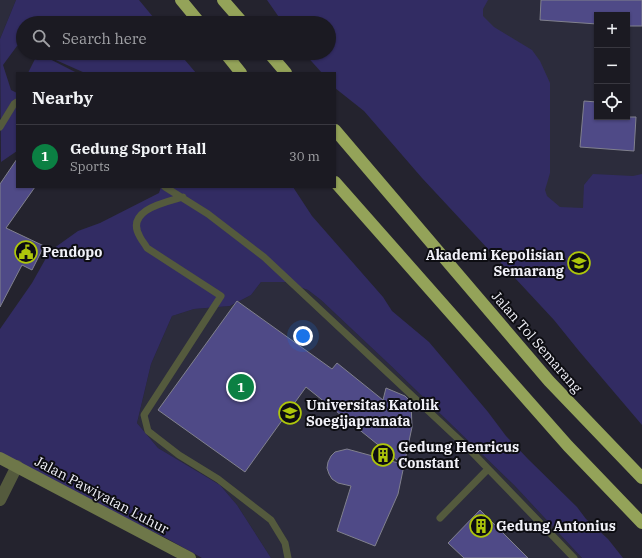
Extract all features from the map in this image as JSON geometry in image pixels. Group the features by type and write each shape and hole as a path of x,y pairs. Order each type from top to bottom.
{"highway":[{"path":"182,0 195,16"},
{"path":"224,0 237,16"},
{"path":"231,60 240,72"},
{"path":"275,60 285,72"},
{"name":"Jalan Tol Semarang","path":"336,131 549,381 642,478"},
{"path":"336,183 568,446 642,523"}],"main road":[{"name":"Jalan Pawiyatan Luhur","path":"0,458 190,558"}],"street":[{"path":"0,500 16,466"}],"lane":[{"path":"0,127 16,103"},
{"path":"167,188 208,214 264,257 469,449 574,558"},
{"path":"183,197 155,205 143,212 138,220 137,226 139,236 147,248 221,296 144,415 145,422 148,431 180,456 218,479 271,520 285,543 288,558"},
{"path":"440,518 488,469"}],"shaded area":[{"path":"0,0 16,0 0,39"},
{"path":"16,0 139,0 152,16 16,16 16,47 3,65 11,90 16,92 16,152 1,162 0,39"},
{"name":"Akademi Kepolisian Semarang","path":"267,0 488,0 483,9 483,16 494,27 532,50 540,61 550,83 550,173 545,190 547,196 560,207 583,208 584,185 593,174 633,176 642,174 642,425 554,320 422,178 364,111 336,89 336,72 321,72 310,60 336,60 336,16 278,16"},
{"name":"Akademi Kepolisian Semarang","path":"413,0 642,0 642,414"},
{"path":"34,60 52,60 75,72 28,72"},
{"path":"56,60 185,60 195,72 83,72"},
{"path":"161,188 294,188 312,216 383,297 392,311 429,342 488,412 506,436 577,507 586,519 608,539 623,558 582,558 514,485 321,300 308,290 285,282 261,282 251,295 230,306 194,309 172,316 151,364 137,423 158,448 220,485 237,505 271,558 202,558 166,538 109,511 0,464 0,329 32,283 50,251 78,231 100,223 159,193"},
{"name":"Universitas Katolik Soegijapranata","path":"261,282 285,282 308,290 321,300 514,485 582,558 271,558 237,505 220,485 158,448 137,423 151,364 172,316 194,309 230,306 251,295"}],"building":[{"path":"541,0 642,0 642,26 630,26 630,12 594,12 594,24 540,20"},
{"path":"584,101 594,102 594,120 630,120 630,117 636,117 634,151 580,147"},
{"path":"16,160 16,188 34,188 6,228 44,246 32,270 22,265 0,307 0,184"},
{"path":"237,301 332,369 337,363 383,400 386,388 405,396 411,402 412,427 398,494 375,546 337,531 351,486 338,483 332,479 327,468 328,462 335,452 347,449 402,464 306,387 245,472 158,410"},
{"name":"Gedung Antonius","path":"480,510 528,558 464,558 448,543"}],"place":[{"name":"Pendopo","path":"26,252"},
{"name":"Akademi Kepolisian Semarang","path":"579,263"},
{"name":"Gedung Sport Hall","path":"241,387"},
{"name":"Universitas Katolik Soegijapranata","path":"290,413"},
{"name":"Gedung Henricus Constant","path":"383,455"},
{"name":"Gedung Antonius","path":"481,526"}]}
